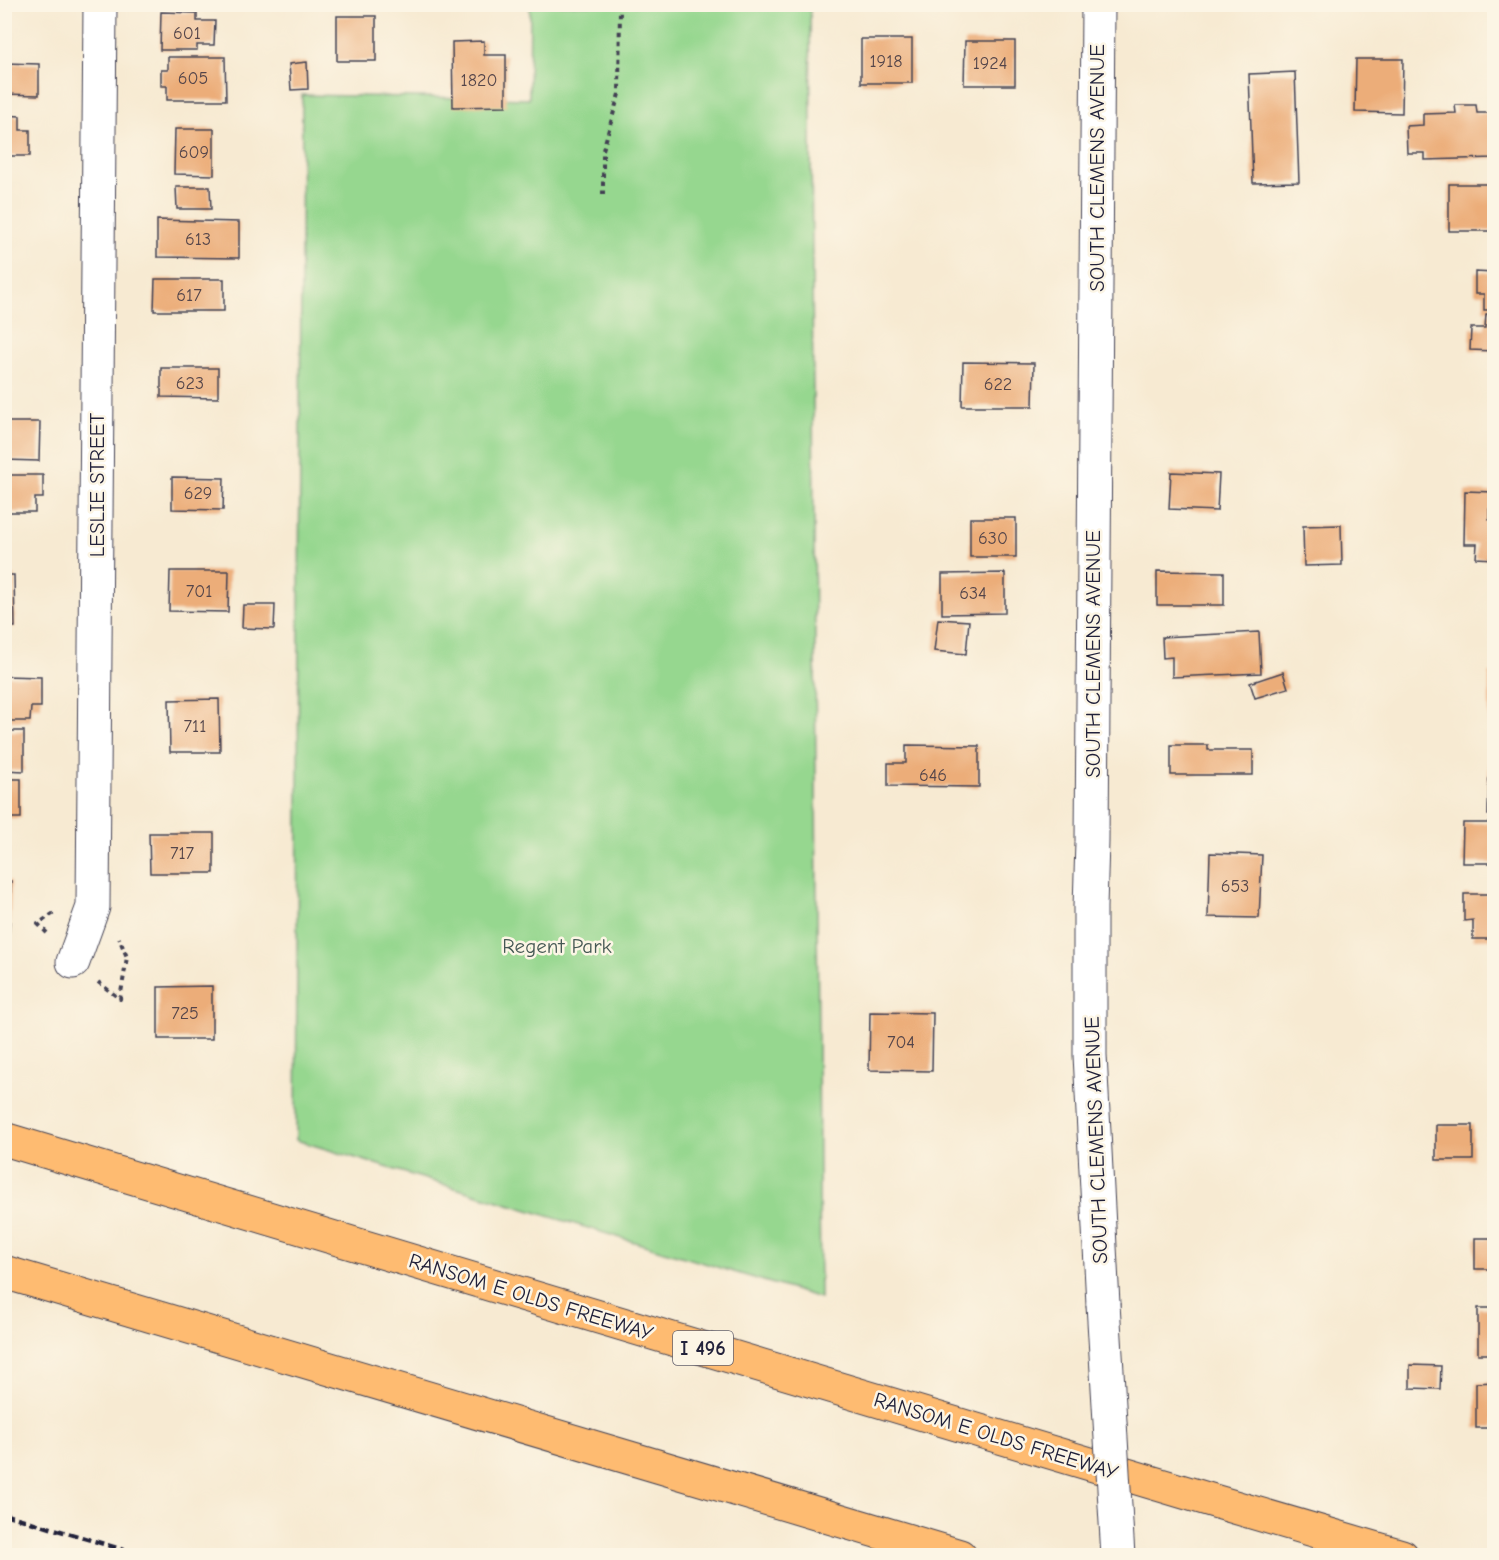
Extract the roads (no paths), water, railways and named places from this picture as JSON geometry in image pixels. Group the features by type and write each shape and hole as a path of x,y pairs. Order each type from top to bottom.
{"highway":[{"name":"RANSOM E OLDS FREEWAY","path":"4,1139 1402,1556"},
{"path":"4,1272 960,1556"}],"street":[{"name":"LESLIE STREET","path":"73,962 93,906 100,4"},
{"name":"SOUTH CLEMENS AVENUE","path":"1098,4 1090,1055 1118,1556"}],"railway":[{"path":"4,1514 144,1556"}],"park label":[{"name":"Regent Park","path":"557,946"}]}
